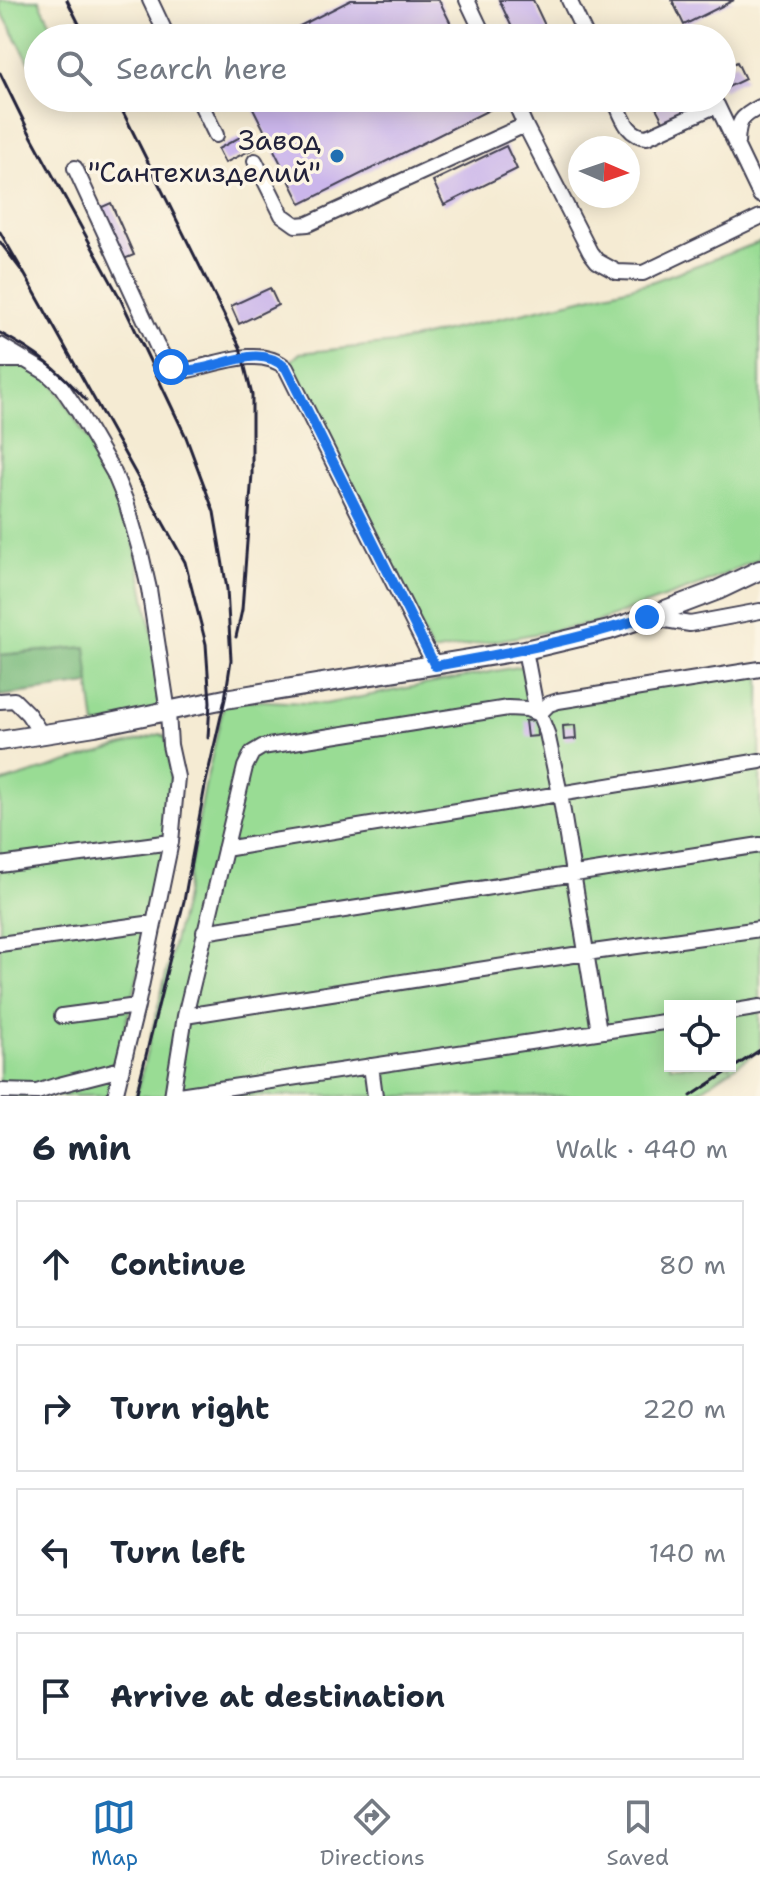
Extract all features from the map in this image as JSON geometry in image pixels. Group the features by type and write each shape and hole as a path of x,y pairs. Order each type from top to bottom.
{"main road":[{"path":"0,741 225,699 525,650 609,630 718,590 760,570"}],"street":[{"path":"150,0 161,24"},
{"path":"467,0 478,24"},
{"path":"569,0 580,24"},
{"path":"737,147 740,122 746,114 760,107"},
{"path":"205,112 216,135"},
{"path":"519,112 590,252 597,261 617,272 643,273 760,217"},
{"path":"620,112 633,133 647,137 702,112"},
{"path":"720,112 760,195"},
{"path":"255,161 282,215 296,225 308,224 525,125"},
{"path":"75,168 157,346 171,367 188,370 258,356 275,360 286,368 435,666"},
{"path":"0,345 47,373 61,386 114,473 134,525 149,589 168,712 170,745 177,777 171,842 115,1096"},
{"path":"0,360 26,360"},
{"path":"647,617 690,624 760,611"},
{"path":"525,650 560,794 599,1031"},
{"path":"539,714 549,704 558,701 760,669"},
{"path":"0,701 14,700 42,735"},
{"path":"539,714 527,709 508,708 257,749 248,758 185,1016 172,1096 664,1022"},
{"path":"225,849 760,761"},
{"path":"0,865 171,842"},
{"path":"204,932 760,845"},
{"path":"0,944 153,923"},
{"path":"185,1016 760,929"},
{"path":"62,1016 137,1006"},
{"path":"736,1011 760,1007"},
{"path":"371,1066 375,1096"},
{"path":"0,1091 37,1092 121,1069"}],"green space":[{"path":"0,0 39,0 51,24 24,24 24,53 0,9"},
{"path":"760,242 760,558 703,584 590,624 432,652 289,363 300,353 395,343 651,282"},
{"path":"33,364 47,373 126,502 168,712 95,726 85,647 0,655 0,368"},
{"path":"86,647 90,684 0,696 0,655"},
{"path":"522,666 531,705 760,666 760,1050 736,1066 736,1000 664,1000 664,1072 727,1072 691,1096 136,1096 184,901 225,699 325,704"},
{"path":"160,734 166,737 169,753 171,802 164,866 109,1096 0,1096 0,783"}],"building":[{"path":"351,0 439,0 451,24 304,24"},
{"path":"499,0 533,0 544,24 510,24"},
{"path":"672,0 734,0 686,24"},
{"path":"736,62 745,79 736,83"},
{"name":"Завод \"Сантехизделий\"","path":"255,112 485,112 301,204"},
{"path":"658,112 688,112 664,123"},
{"path":"253,130 261,145 225,163 218,149"},
{"path":"506,146 517,169 444,205 433,181"},
{"path":"111,203 134,255 124,259 100,208"},
{"path":"270,288 278,305 239,324 231,306"},
{"path":"536,720 537,736 527,737 525,721"},
{"path":"575,725 576,739 564,740 563,726"}],"railway":[{"path":"67,0 79,24"},
{"path":"0,73 121,300 186,437 214,512 227,589 231,660 225,699 184,901 136,1096"},
{"path":"123,112 240,347 252,395 252,474 242,610 236,637"},
{"path":"0,232 25,275 0,242"},
{"path":"25,275 185,562 206,644 210,702 208,738"},
{"path":"0,333 46,362 86,400"},
{"path":"691,1096 760,1050"}],"place":[{"name":"Завод \"Сантехизделий\"","path":"337,156"}],"route":[{"path":"171,367 188,370 258,356 275,360 286,368 435,666 525,650 609,630 647,617"}]}
